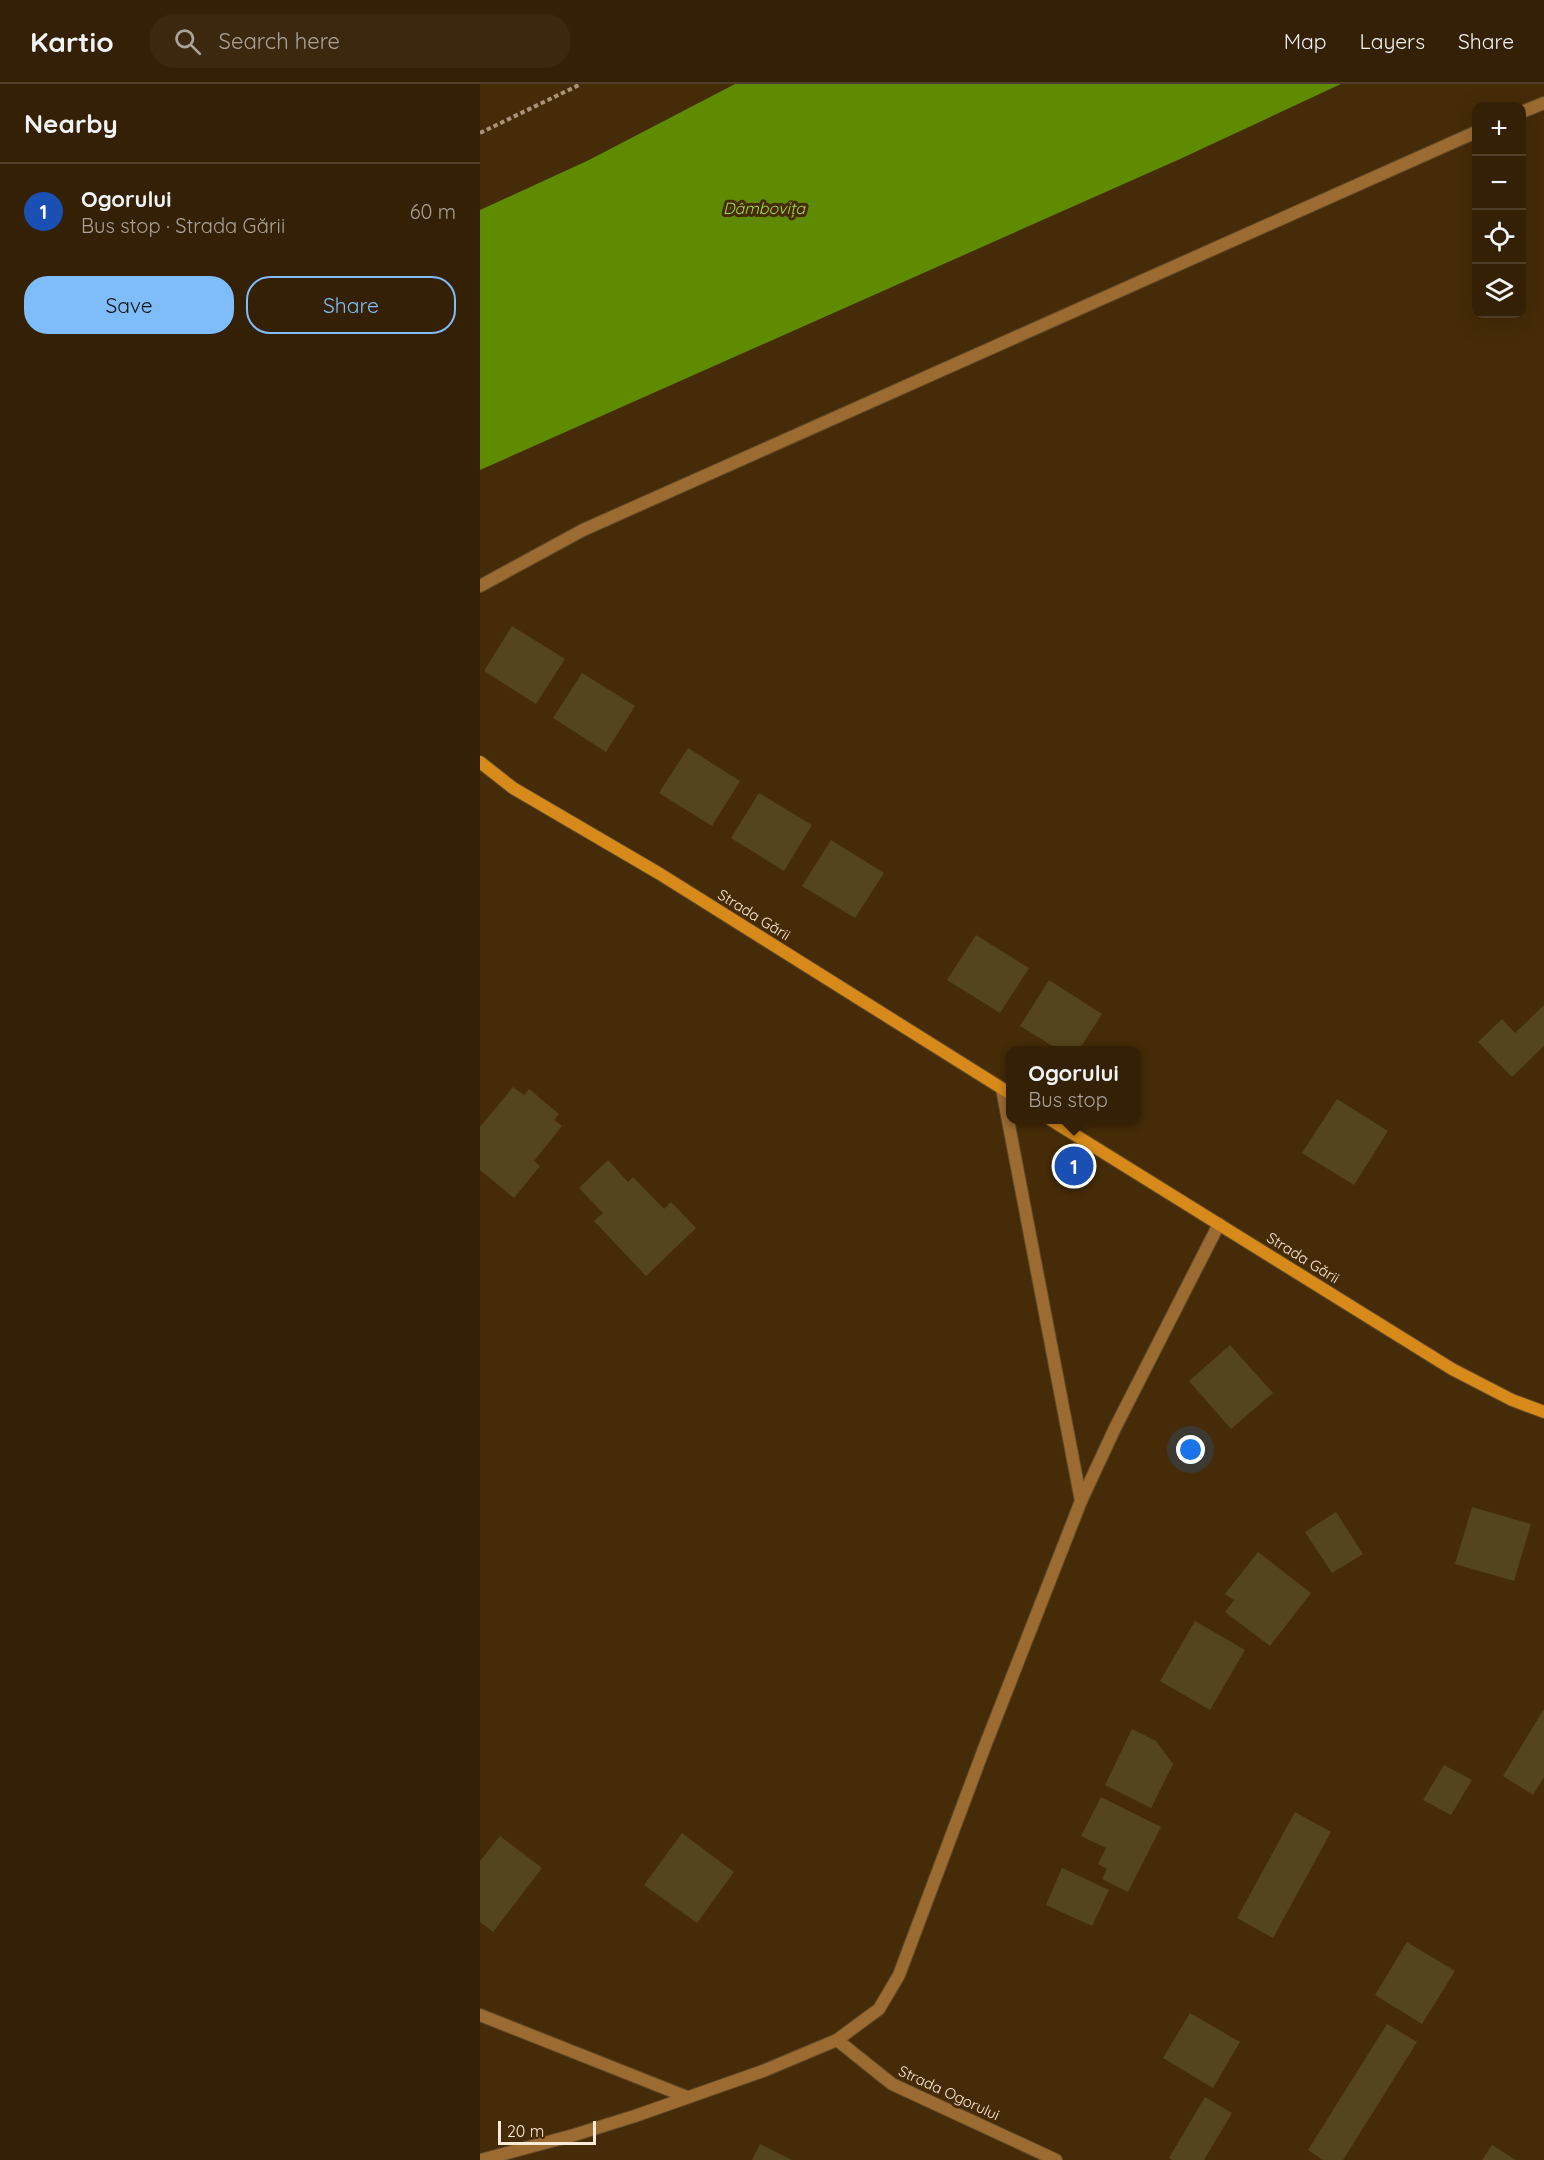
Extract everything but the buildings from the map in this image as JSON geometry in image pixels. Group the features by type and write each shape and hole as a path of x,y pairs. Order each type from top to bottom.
{"street":[{"path":"1526,110 1544,103"},
{"path":"480,586 583,530 1472,134"},
{"name":"Strada Gării","path":"480,762 513,788 660,874 1006,1090"},
{"path":"1013,1124 1081,1501"},
{"name":"Strada Gării","path":"1060,1124 1452,1369 1512,1400 1544,1412"},
{"path":"481,2160 574,2135 763,2071 837,2040 879,2009 900,1975 981,1757 1081,1501 1115,1428 1219,1224"},
{"path":"480,2015 687,2097"},
{"name":"Strada Ogorului","path":"837,2040 892,2084 1056,2160"}],"path":[{"path":"480,124 482,132 581,84"}],"water":[{"name":"Dâmbovița","path":"735,84 1341,84 1180,159 480,470 480,210 589,160"}],"place":[{"name":"Ogorului","path":"1074,1166"}]}
